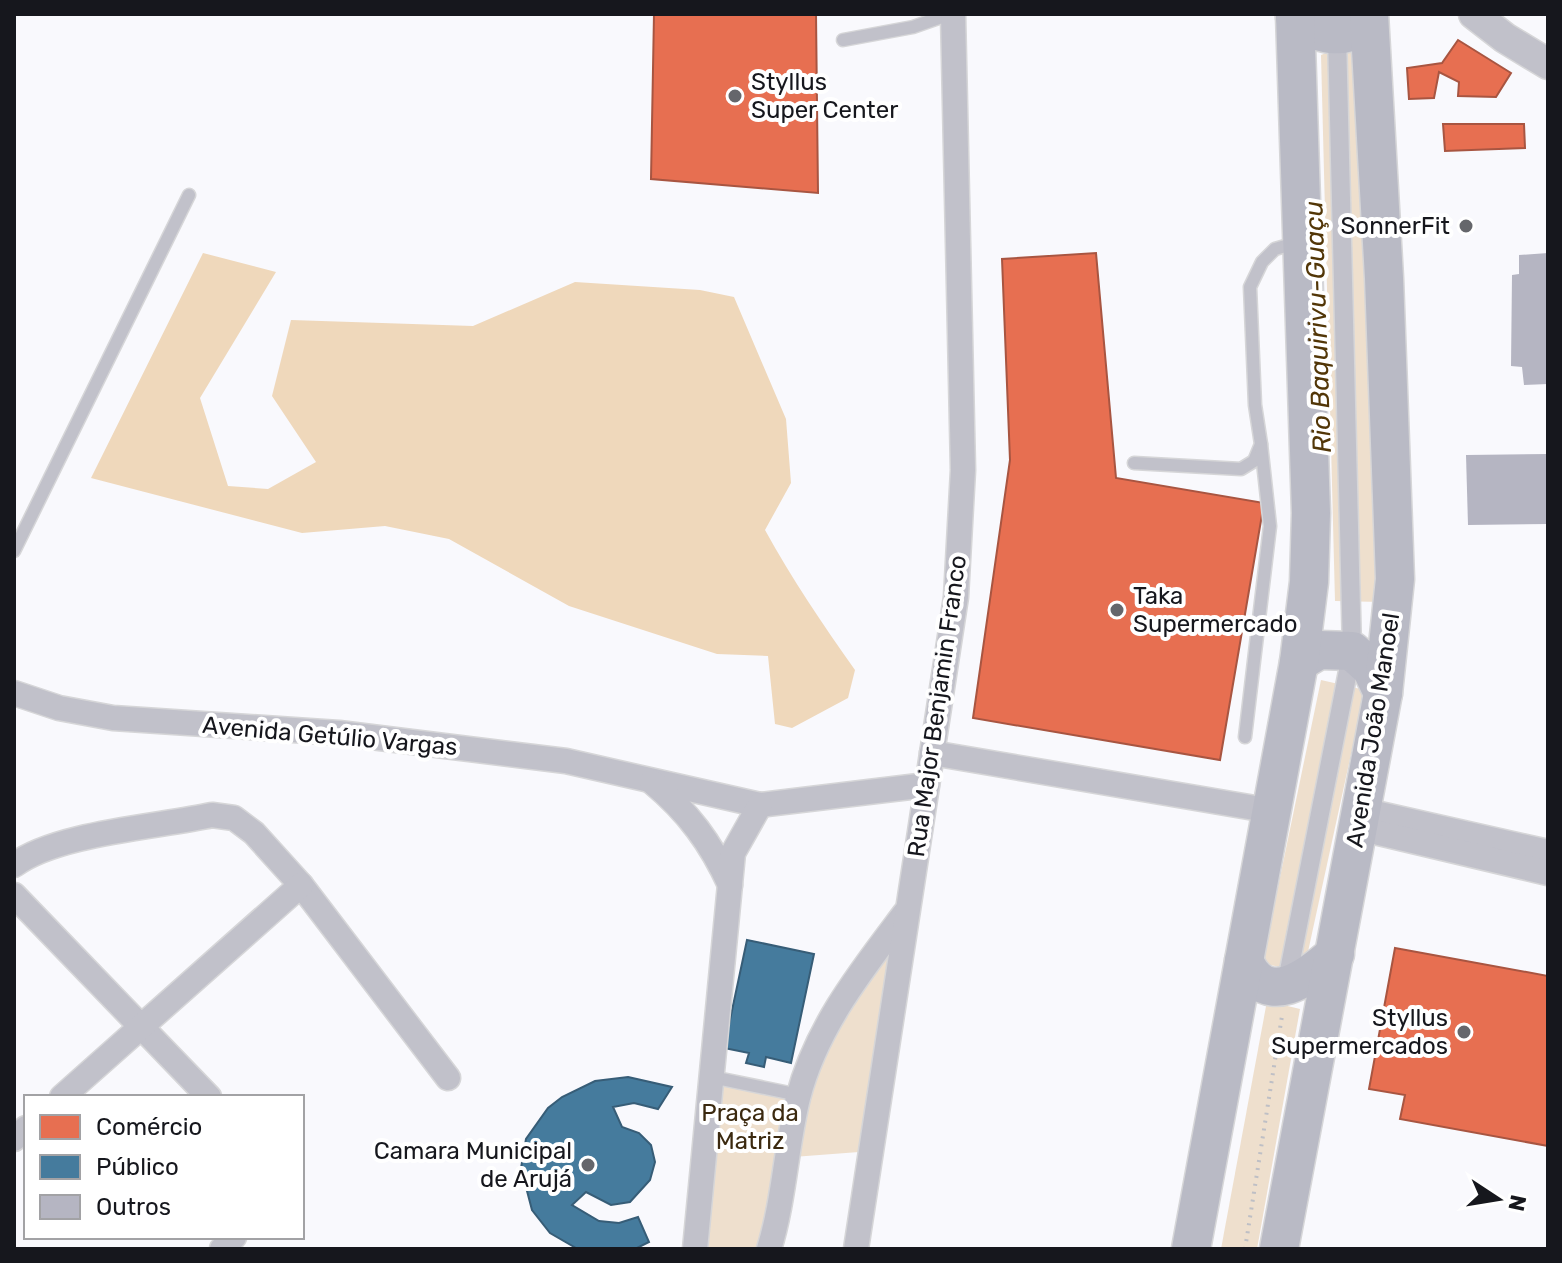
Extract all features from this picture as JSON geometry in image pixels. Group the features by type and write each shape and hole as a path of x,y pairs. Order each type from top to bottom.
{"main road":[{"path":"1294,15 1316,31 1364,22"},
{"path":"1191,1249 1299,662 1309,582 1311,525 1294,15"},
{"name":"Avenida João Manoel","path":"1279,1249 1383,693 1395,579 1394,510 1364,22"},
{"path":"1299,662 1319,650 1352,651 1371,668 1383,693"},
{"path":"1244,961 1248,970 1265,983 1286,986 1308,978 1335,954"}],"street":[{"name":"Rua Major Benjamin Franco","path":"856,1249 906,911 951,640 961,533 951,14"},
{"path":"1474,14 1505,38 1548,64"},
{"path":"1286,986 1352,651 1364,22"},
{"name":"Avenida Getúlio Vargas","path":"14,693 86,714 339,733 566,761 760,805 927,785"},
{"path":"932,753 1272,811"},
{"path":"647,778 698,826 714,849 730,885"},
{"path":"695,1249 733,853 760,805"},
{"path":"14,865 26,856 56,845 223,815 249,828 301,885 448,1078"},
{"path":"1360,819 1548,852"},
{"path":"1360,819 1548,873"},
{"path":"64,1095 301,885"},
{"path":"14,895 207,1095"},
{"path":"769,1249 799,1095 816,1051 848,987 906,911"}],"lane":[{"path":"843,40 913,27 951,14"},
{"path":"14,551 189,195"},
{"path":"1245,737 1270,526 1255,405 1250,287 1262,262 1275,249 1302,241"},
{"path":"1134,463 1241,469 1254,461 1261,444"},
{"path":"712,1077 799,1095"}],"path":[{"path":"1245,1249 1286,986"}],"green space":[{"path":"1343,46 1363,54 1381,602 1335,601 1321,55"},
{"path":"1321,680 1365,690 1304,970 1262,964"},
{"path":"891,946 859,1152 793,1157 819,1054"},
{"path":"1267,1001 1300,1009 1257,1249 1221,1249"},
{"name":"Praça da Matriz","path":"721,1084 789,1099 760,1249 704,1249"}],"shaded area":[{"path":"203,253 276,272 200,398 228,486 268,489 316,462 272,396 291,320 473,326 575,282 700,290 734,297 786,419 791,483 765,530 808,602 855,670 848,698 792,728 775,724 768,656 717,654 569,606 449,539 385,526 302,533 91,478"}],"building: Comércio":[{"name":"Styllus Super Center","path":"654,14 816,14 818,193 651,179"},
{"path":"1458,40 1511,73 1496,97 1458,96 1459,82 1439,72 1434,98 1409,99 1407,68 1442,63"},
{"path":"1443,124 1524,124 1525,148 1445,151"},
{"name":"Taka Supermercado","path":"1096,253 1116,478 1264,503 1220,760 973,718 1010,460 1002,259"},
{"name":"Styllus Supermercados","path":"1395,948 1548,976 1548,1146 1400,1119 1405,1095 1369,1089"}],"building: Público":[{"path":"747,940 814,954 791,1063 766,1057 764,1067 746,1063 749,1053 724,1048"},
{"name":"Camara Municipal de Arujá","path":"628,1077 672,1087 658,1109 634,1103 613,1107 622,1127 639,1133 651,1145 655,1162 650,1180 630,1202 611,1205 586,1192 572,1205 599,1221 619,1223 638,1217 649,1242 635,1249 576,1248 550,1233 532,1210 521,1168 526,1139 548,1108 562,1097 595,1081"}],"building: Outros":[{"path":"1548,253 1548,384 1524,385 1522,367 1511,366 1512,275 1519,274 1519,255"},
{"path":"1548,454 1548,524 1468,525 1466,455"}],"place":[{"name":"Styllus Super Center","path":"735,96"},
{"name":"SonnerFit","path":"1466,226"},
{"name":"Taka Supermercado","path":"1117,610"},
{"name":"Styllus Supermercados","path":"1464,1032"},
{"name":"Camara Municipal de Arujá","path":"588,1165"}],"water label":[{"name":"Rio Baquirivu-Guaçu","path":"1318,327"}]}
